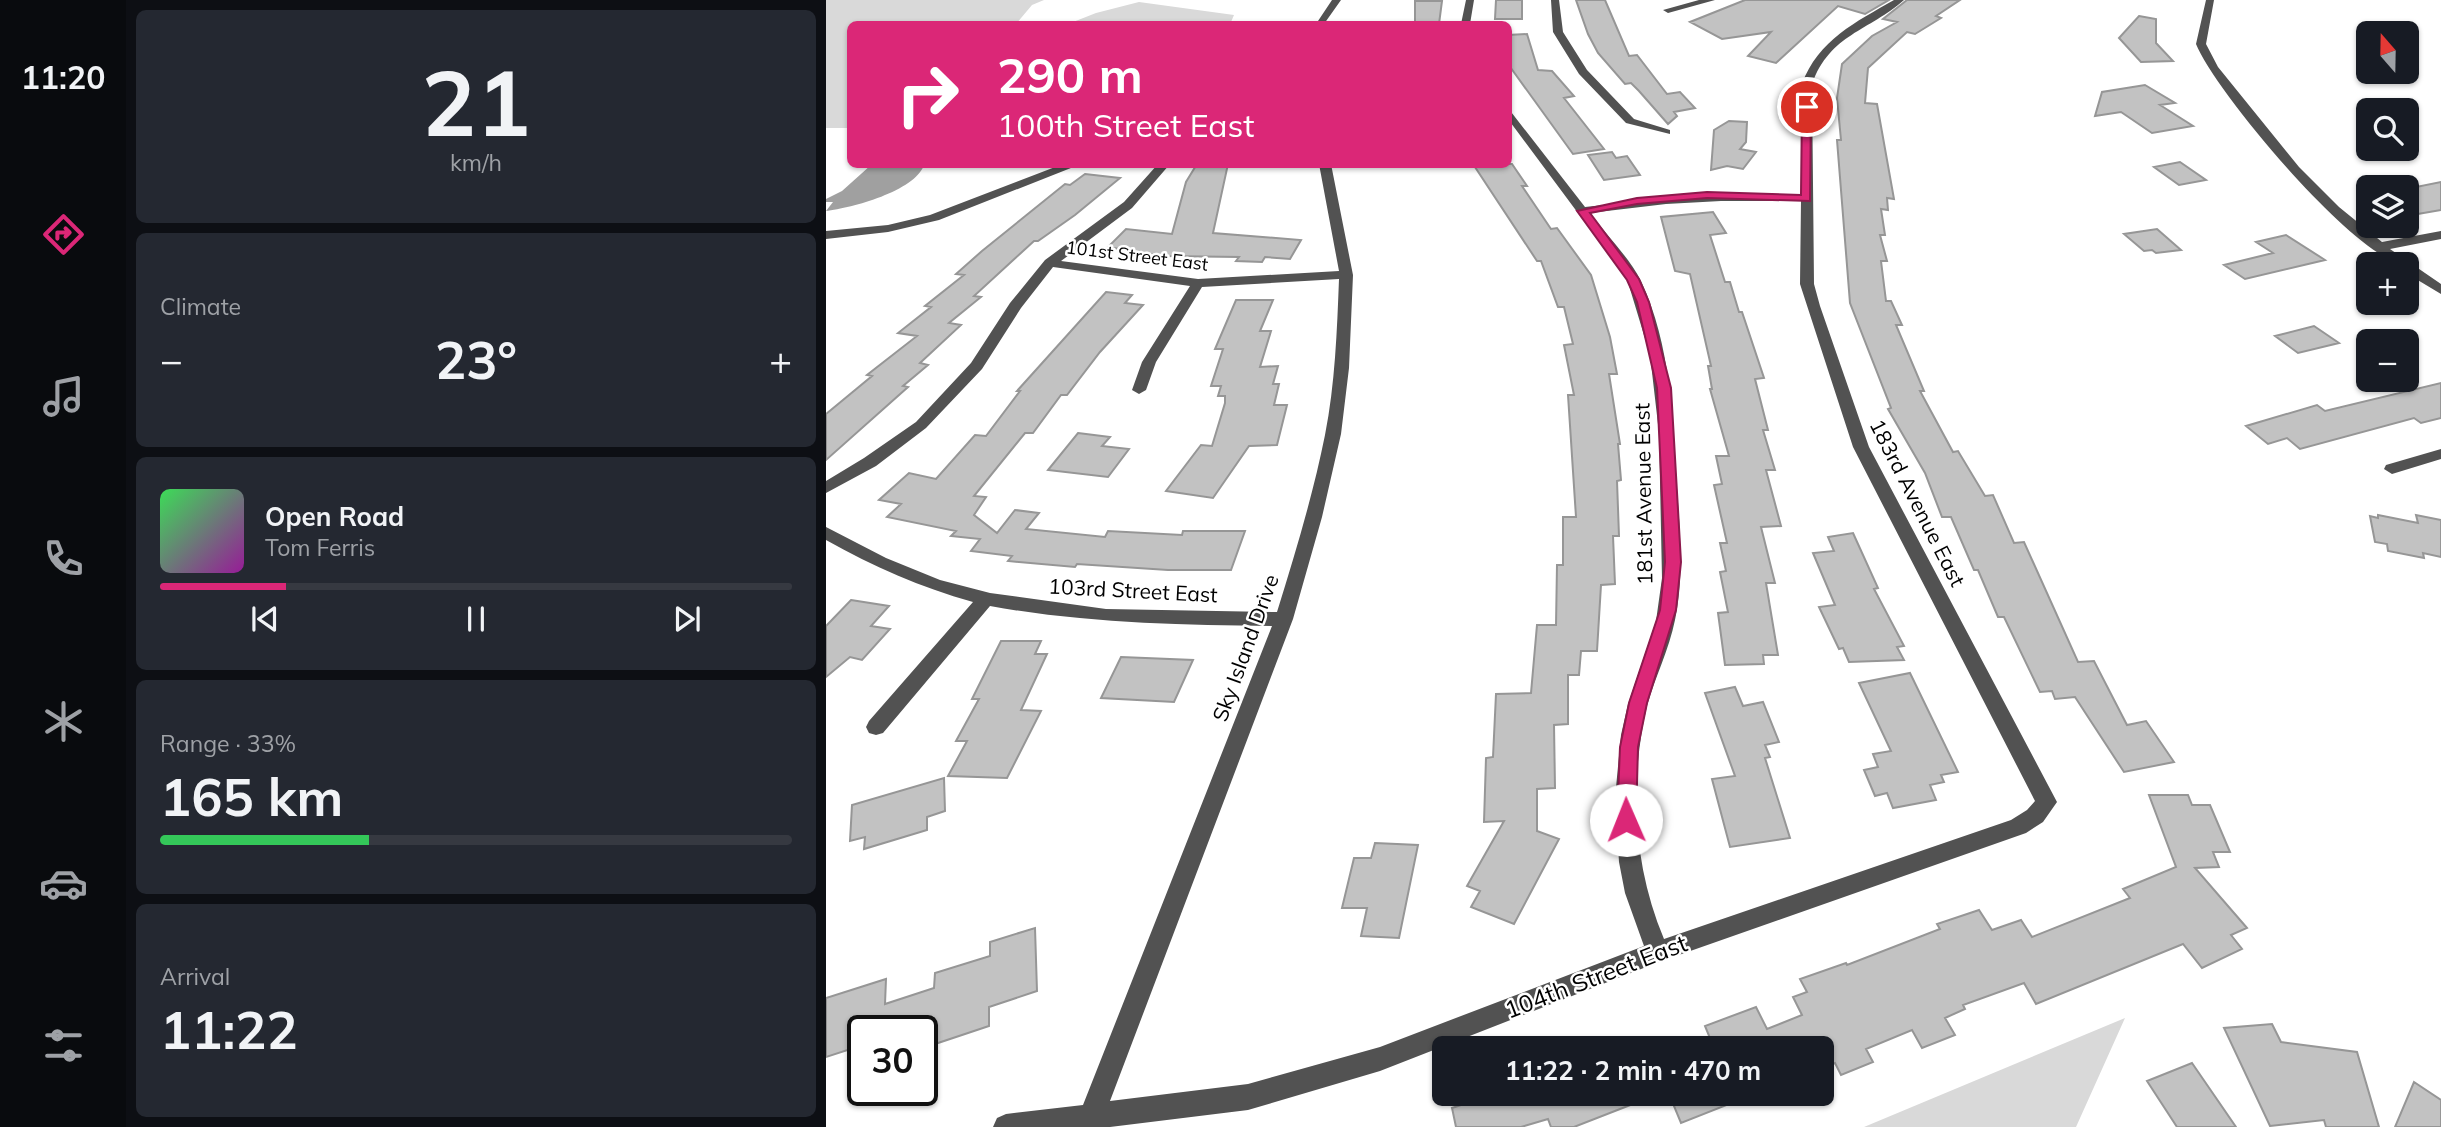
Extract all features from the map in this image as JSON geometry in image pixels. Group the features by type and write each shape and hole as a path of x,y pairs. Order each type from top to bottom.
{"street":[{"path":"1322,21 1337,0"},
{"path":"1466,21 1470,0"},
{"path":"1555,0 1558,32 1583,72 1630,121 1666,132"},
{"path":"1668,10 1711,0"},
{"name":"183rd Avenue East","path":"1900,0 1826,48 1810,71 1807,84 1807,284 1861,447 2046,802"},
{"path":"2210,0 2201,36 2204,52 2295,173 2386,252"},
{"name":"181st Avenue East","path":"1512,116 1627,271 1643,302 1664,388 1673,562 1660,641 1638,703 1629,747 1625,794 1628,845 1635,890 1642,918 1658,952"},
{"path":"826,235 914,223 949,213 1062,168"},
{"path":"826,488 910,432 948,397 977,366 1015,306 1050,263 1128,205 1161,168"},
{"name":"Sky Island Drive","path":"1089,1121 1284,619 1314,517 1333,434 1342,368 1346,275 1326,168"},
{"path":"1583,211 1637,201 1707,195 1806,198"},
{"path":"2378,247 2441,235"},
{"name":"101st Street East","path":"1050,263 1198,283 1346,275"},
{"path":"2419,275 2441,290"},
{"path":"1139,390 1149,362 1198,283"},
{"path":"2392,470 2441,454"},
{"name":"103rd Street East","path":"826,533 868,560 985,600 1080,614 1284,619"},
{"path":"876,727 985,600"},
{"name":"104th Street East","path":"1006,1127 1089,1121 1248,1097 1380,1059 1658,952 2018,827 2035,816 2046,802"}],"shaded area":[{"path":"826,0 1044,0 1032,5 1019,21 847,21 847,128 826,128"},
{"path":"1139,2 1234,15 1231,21 1076,21"},
{"path":"868,168 922,168 909,183 881,197 826,211 833,202 826,202 826,199 842,191"},
{"path":"2125,1018 2076,1127 1864,1127"}],"building":[{"path":"1496,0 1522,0 1522,19 1495,19"},
{"path":"1576,0 1605,0 1629,56 1637,55 1667,94 1680,92 1695,108 1674,112 1677,116 1668,124 1631,83 1625,84 1598,53"},
{"path":"1745,0 1889,0 1865,14 1838,6 1776,63 1748,56 1771,32 1722,39 1690,22"},
{"path":"1907,0 1960,0 1936,16 1941,18 1915,34 1907,32 1868,68 1865,103 1877,104 1894,199 1887,198 1888,210 1881,209 1885,235 1880,235 1887,261 1881,261 1886,301 1891,301 1902,325 1896,325 1924,391 1920,391 1953,452 1958,451 1985,496 1993,495 2014,543 2024,542 2078,662 2094,661 2127,725 2146,721 2174,762 2124,772 2075,697 2055,699 2052,691 2040,692 2004,617 1998,617 1978,570 1974,570 1951,517 1942,517 1925,473 1888,409 1891,408 1850,303 1837,140 1841,140 1837,98 1842,64 1872,36 1897,22 1883,19"},
{"path":"1415,1 1442,1 1439,21 1415,21"},
{"path":"2139,16 2156,19 2156,43 2173,61 2141,62 2119,38"},
{"path":"1527,34 1538,70 1552,71 1574,96 1564,98 1604,149 1573,154 1512,70 1512,35"},
{"path":"2145,85 2175,103 2160,105 2193,126 2152,133 2121,112 2095,116 2102,92"},
{"path":"1729,121 1747,122 1746,142 1740,149 1756,152 1743,169 1727,166 1711,170 1714,130"},
{"path":"1612,152 1616,158 1627,156 1640,175 1604,180 1588,155"},
{"path":"2180,162 2206,180 2179,185 2154,167"},
{"path":"1512,164 1527,186 1522,186 1551,229 1557,228 1591,275 1610,337 1617,374 1609,374 1620,444 1621,480 1617,481 1619,536 1613,536 1615,584 1601,585 1597,651 1581,651 1579,675 1568,675 1568,724 1554,725 1555,788 1537,789 1537,831 1559,839 1514,924 1471,907 1480,891 1467,886 1504,821 1484,822 1486,758 1493,757 1496,694 1531,693 1537,625 1556,625 1557,565 1563,565 1563,517 1576,517 1568,395 1574,395 1564,345 1573,344 1564,307 1558,307 1541,261 1537,261 1476,168 1512,168"},
{"path":"1195,168 1227,168 1213,233 1301,240 1290,259 1265,257 1262,262 1236,261 1239,257 1162,256 1108,247 1126,229 1172,234 1186,182"},
{"path":"1085,174 1120,178 1075,215 1038,241 1034,241 974,296 981,297 949,323 961,325 920,363 928,365 903,386 908,387 826,460 826,414 872,376 867,375 917,336 898,333 931,307 925,306 964,275 956,274 982,251 1065,184 1070,185"},
{"path":"2441,182 2441,210 2419,214 2419,186"},
{"path":"1713,212 1726,233 1710,235 1725,282 1730,282 1739,312 1742,312 1764,378 1755,379 1768,430 1763,430 1775,470 1766,470 1781,526 1761,527 1775,583 1766,583 1778,655 1763,655 1764,664 1725,665 1718,613 1728,612 1720,572 1726,571 1720,543 1727,543 1714,485 1722,484 1716,456 1729,456 1710,389 1708,366 1711,366 1690,274 1675,271 1661,217"},
{"path":"2157,229 2181,250 2156,253 2152,250 2144,251 2124,234"},
{"path":"2286,235 2325,260 2245,279 2224,265 2273,253 2256,242"},
{"path":"1106,292 1132,295 1125,303 1143,305 1100,352 1067,395 1061,395 1033,433 1025,433 974,496 986,497 974,515 997,533 1015,510 1039,513 1026,529 1105,537 1108,531 1182,535 1183,531 1245,531 1231,570 1168,570 1077,564 1075,567 1008,561 1012,556 971,551 980,539 951,536 956,531 887,517 901,504 879,500 909,473 936,479 975,435 986,436 1020,391 1017,391"},
{"path":"1236,300 1273,300 1260,331 1271,331 1260,367 1278,366 1273,384 1279,384 1274,405 1287,405 1277,445 1249,446 1213,498 1166,491 1201,445 1212,446 1225,403 1225,396 1218,396 1221,386 1211,386 1223,349 1215,349"},
{"path":"2314,326 2339,343 2298,353 2275,336"},
{"path":"2441,383 2441,418 2421,423 2414,418 2300,449 2287,438 2268,444 2246,426 2317,405 2325,411 2404,392 2419,392 2419,388"},
{"path":"1078,433 1110,437 1102,446 1129,449 1108,477 1048,470"},
{"path":"2378,515 2418,523 2416,515 2441,520 2441,557 2423,553 2424,558 2388,551 2387,544 2375,542 2370,516 2378,518"},
{"path":"1853,533 1878,588 1874,589 1904,646 1897,647 1904,660 1849,662 1843,648 1839,649 1819,607 1835,605 1813,553 1834,551 1828,537"},
{"path":"851,600 889,606 871,626 890,629 862,660 850,657 826,677 826,626"},
{"path":"1001,641 1041,641 1035,654 1047,654 1021,710 1041,711 1007,778 948,776 967,741 956,741 979,699 972,699"},
{"path":"1121,657 1193,660 1174,702 1101,698"},
{"path":"1910,673 1958,772 1941,775 1944,782 1930,785 1936,800 1893,808 1887,793 1875,796 1864,770 1878,767 1873,754 1891,751 1859,683"},
{"path":"1735,687 1743,706 1763,702 1779,742 1765,745 1770,757 1765,758 1790,838 1730,847 1712,779 1735,776 1705,693"},
{"path":"944,778 945,811 927,817 927,830 864,849 865,837 850,841 852,805"},
{"path":"2149,795 2188,795 2192,805 2210,805 2230,852 2213,852 2219,867 2195,868 2247,928 2231,935 2242,949 2202,968 2183,944 2036,1004 2024,983 1963,1005 1965,1009 1945,1018 1955,1035 1922,1048 1912,1030 1866,1049 1873,1062 1841,1075 1834,1063 1834,1036 1709,1036 1705,1026 1756,1007 1767,1029 1802,1015 1793,997 1807,992 1800,979 1846,963 1847,965 1940,929 1937,924 1979,910 1992,930 2021,920 2032,937 2130,898 2123,889 2176,867"},
{"path":"1375,843 1418,845 1399,938 1361,936 1367,908 1342,908 1354,858 1371,858"},
{"path":"1035,928 1037,991 989,1007 989,1026 938,1043 938,1015 847,1015 847,1050 826,1057 826,998 886,979 885,1004 934,988 935,973 990,956 990,942"},
{"path":"2272,1024 2281,1042 2357,1052 2379,1127 2326,1127 2324,1120 2270,1126 2224,1028"},
{"path":"2192,1063 2236,1127 2177,1127 2147,1081"},
{"path":"2414,1082 2441,1100 2441,1127 2395,1127"},
{"path":"1628,1106 1574,1127 1551,1127 1548,1119 1521,1127 1456,1127 1452,1108"},
{"path":"1674,1106 1724,1106 1681,1123"}],"route":[{"path":"1626,820 1629,747 1638,703 1668,610 1673,562 1664,388 1643,302 1633,279 1583,211 1671,197 1744,195 1806,198 1807,107"}]}
